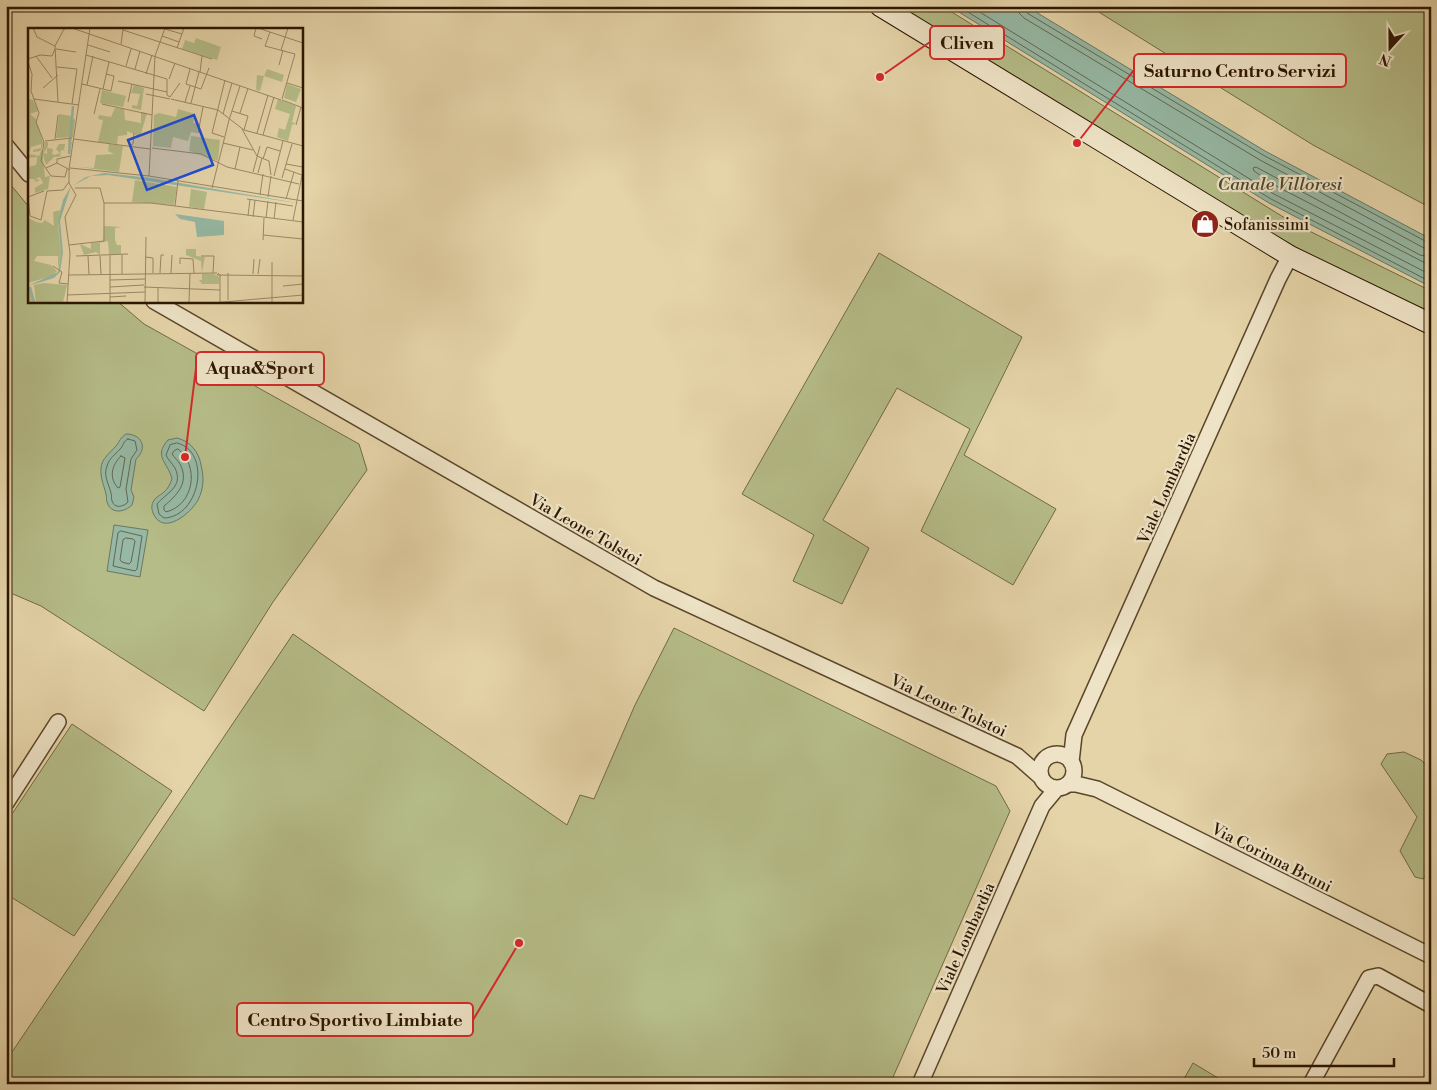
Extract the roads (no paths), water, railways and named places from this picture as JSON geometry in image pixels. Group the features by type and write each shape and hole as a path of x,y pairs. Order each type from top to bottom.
{"street":[{"path":"880,6 1290,256 1431,324"},
{"path":"6,146 28,173"},
{"name":"Viale Lombardia","path":"1072,764 1071,748 1074,735 1290,256"},
{"name":"Via Leone Tolstoi","path":"156,302 654,588 1017,756 1052,783"},
{"path":"6,803 58,722"},
{"name":"Viale Lombardia","path":"1050,757 1074,735"},
{"path":"1061,755 1072,764 1073,775 1052,783 1041,765 1050,757 1061,755"},
{"name":"Via Leone Tolstoi","path":"1017,756 1050,757"},
{"name":"Via Corinna Bruni","path":"1072,764 1097,789"},
{"name":"Viale Lombardia","path":"920,1084 1052,783"},
{"name":"Via Corinna Bruni","path":"1052,783 1076,784 1097,789 1431,956"},
{"path":"1311,1084 1369,978 1378,976 1431,1006"}],"water":[{"name":"Canale Villoresi","path":"949,6 1026,6 1265,151 1431,239 1431,287 1269,203"},
{"path":"126,434 136,436 142,442 142,450 136,459 131,490 134,497 132,505 122,511 115,511 107,502 101,468 105,458"},
{"path":"177,438 190,444 198,456 203,474 203,482 200,496 189,511 177,520 163,523 153,513 152,505 155,499 170,485 172,479 163,460 162,451 168,440"},
{"path":"114,525 148,530 140,577 107,571"}],"place":[{"name":"Cliven","path":"880,77"},
{"name":"Saturno Centro Servizi","path":"1077,143"},
{"name":"Sofanissimi","path":"1205,224"},
{"name":"Aqua&Sport","path":"185,457"},
{"name":"Centro Sportivo Limbiate","path":"519,943"}]}
